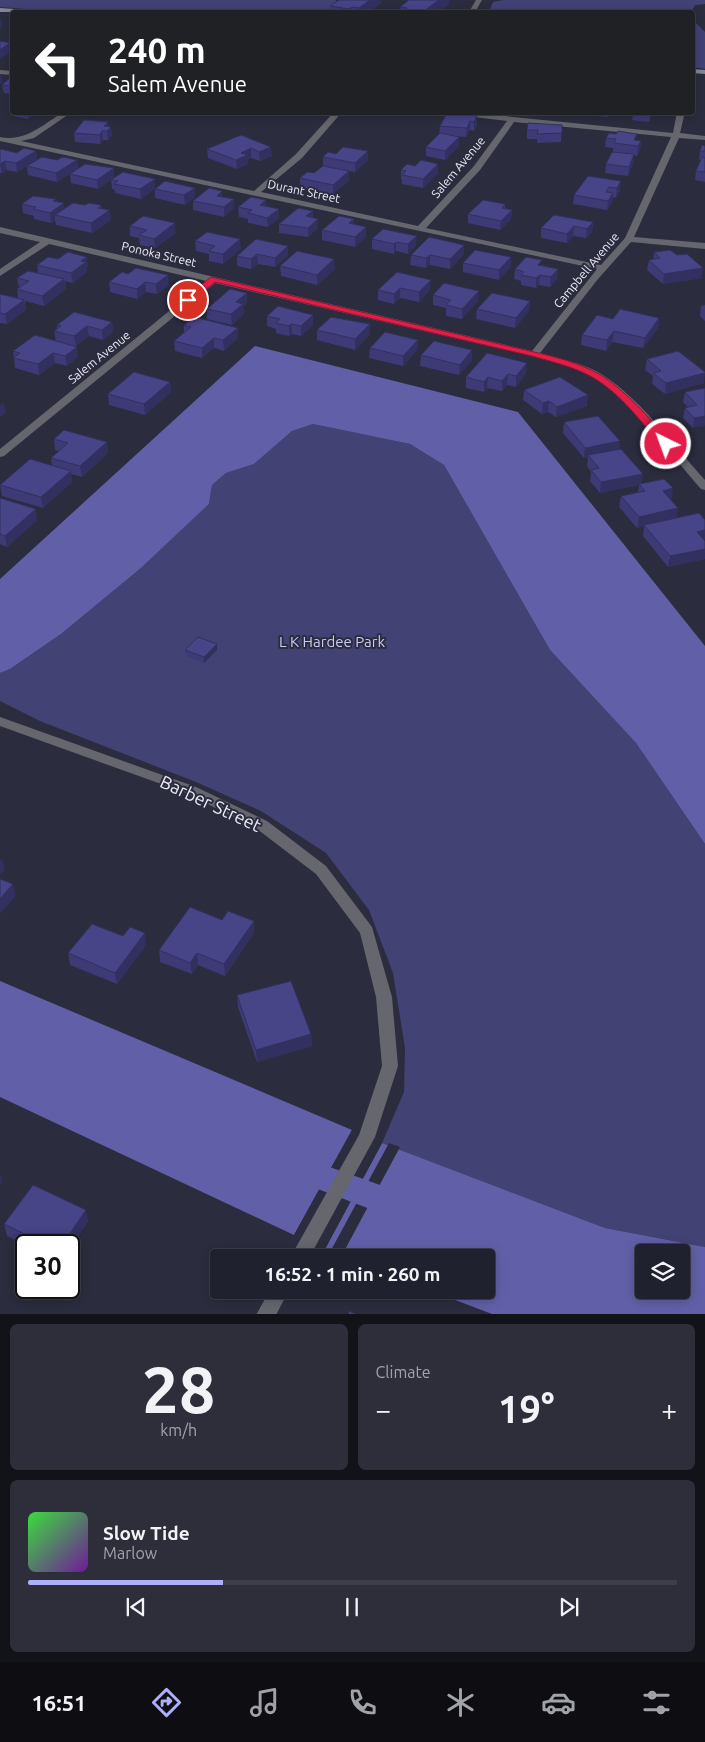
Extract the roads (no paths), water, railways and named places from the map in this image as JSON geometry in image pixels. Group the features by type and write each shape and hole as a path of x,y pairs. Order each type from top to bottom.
{"street":[{"path":"0,144 31,136 64,115"},
{"path":"256,193 299,156 336,115"},
{"path":"464,115 705,138"},
{"name":"Campbell Avenue","path":"534,354 602,268 629,239 676,135 681,115"},
{"name":"Salem Avenue","path":"421,228 477,168 512,120"},
{"name":"Durant Street","path":"0,139 602,268"},
{"name":"Ponoka Street","path":"0,230 534,354 573,366 598,377 627,401 705,487"},
{"path":"629,239 705,246"},
{"path":"0,273 47,241"},
{"name":"Salem Avenue","path":"0,454 214,279"},
{"name":"Barber Street","path":"0,721 191,790 262,825 321,870 367,931 384,997 390,1066 367,1136 304,1249"},
{"path":"265,1314 274,1299"}],"waterway":[{"path":"299,1169 383,1200"}],"park label":[{"name":"L K Hardee Park","path":"332,641"}]}
